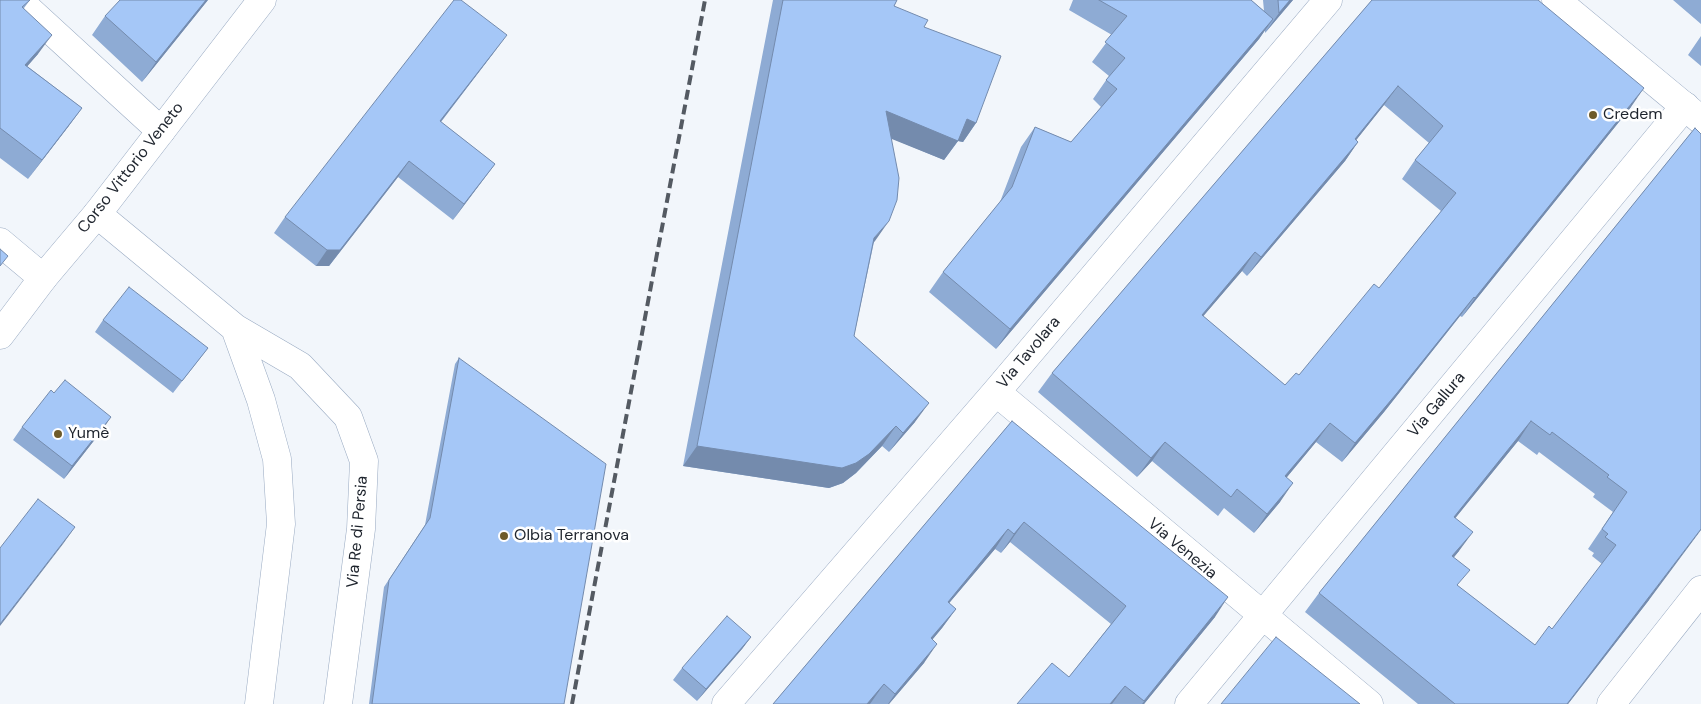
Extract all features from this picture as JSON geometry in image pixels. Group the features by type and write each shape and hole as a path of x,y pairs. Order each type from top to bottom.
{"street":[{"path":"18,0 161,131"},
{"name":"Corso Vittorio Veneto","path":"0,335 43,278 97,214 262,0"},
{"name":"Via Tavolara","path":"726,704 996,392 1328,0"},
{"path":"1556,0 1693,113"},
{"name":"Via Gallura","path":"1189,704 1262,616 1693,113"},
{"name":"Via Re di Persia","path":"97,214 235,328 300,366 348,417 364,461 361,529 338,704"},
{"path":"0,242 43,278"},
{"path":"235,328 261,400 277,459 281,524 259,704"},
{"name":"Via Venezia","path":"996,392 1369,704"},
{"path":"1611,704 1701,590"}],"building":[{"path":"0,0 30,0 22,7 52,35 25,65 82,108 42,160 0,128"},
{"path":"120,0 206,0 156,62 105,16"},
{"path":"454,0 461,0 507,35 440,121 495,164 464,204 409,161 340,250 327,250 285,217"},
{"path":"783,0 897,0 894,6 928,20 924,27 1001,56 976,123 967,119 958,141 886,111 899,178 897,200 889,221 874,238 854,336 929,403 903,433 896,426 869,454 856,463 842,468 697,446"},
{"path":"1099,0 1251,0 1273,19 1010,329 943,272 1012,187 1035,127 1071,142 1117,89 1106,80 1125,58 1105,42 1127,16"},
{"path":"1278,0 1290,0 1279,13"},
{"path":"1372,0 1538,0 1644,88 1475,298 1355,443 1330,423 1285,476 1293,483 1267,514 1237,489 1231,497 1165,442 1151,458 1052,373","holes":["1398,86 1443,126 1415,160 1456,193 1379,288 1374,284 1299,375 1296,373 1285,385 1202,315 1255,252 1261,257 1358,142 1355,139"]},
{"path":"1695,128 1701,134 1701,529 1567,704 1455,704 1319,593","holes":["1531,421 1550,435 1552,432 1609,475 1607,477 1627,492 1602,529 1608,534 1605,537 1616,545 1552,629 1549,626 1535,645 1457,585 1470,570 1452,556 1473,532 1454,517"]},
{"path":"0,249 8,256 0,266"},
{"path":"129,287 208,348 182,381 103,320"},
{"name":"Olbia Terranova","path":"459,358 606,464 564,704 372,704 389,580 430,518"},
{"name":"Yumè","path":"65,380 111,417 72,466 22,427 51,390 54,393"},
{"path":"1012,421 1228,597 1144,701 1125,686 1110,704 1017,704 1052,663 1069,677 1126,606 1024,522 1014,534 1008,529 948,602 956,609 931,638 937,644 895,694 884,684 867,704 773,704"},
{"path":"38,499 75,527 0,624 0,548"},
{"path":"727,616 751,637 706,689 682,668"},
{"path":"1276,637 1360,704 1221,704"}],"railway":[{"path":"572,704 705,0"}],"place":[{"name":"Credem","path":"1593,115"},
{"name":"Yumè","path":"58,434"},
{"name":"Olbia Terranova","path":"504,536"}]}
